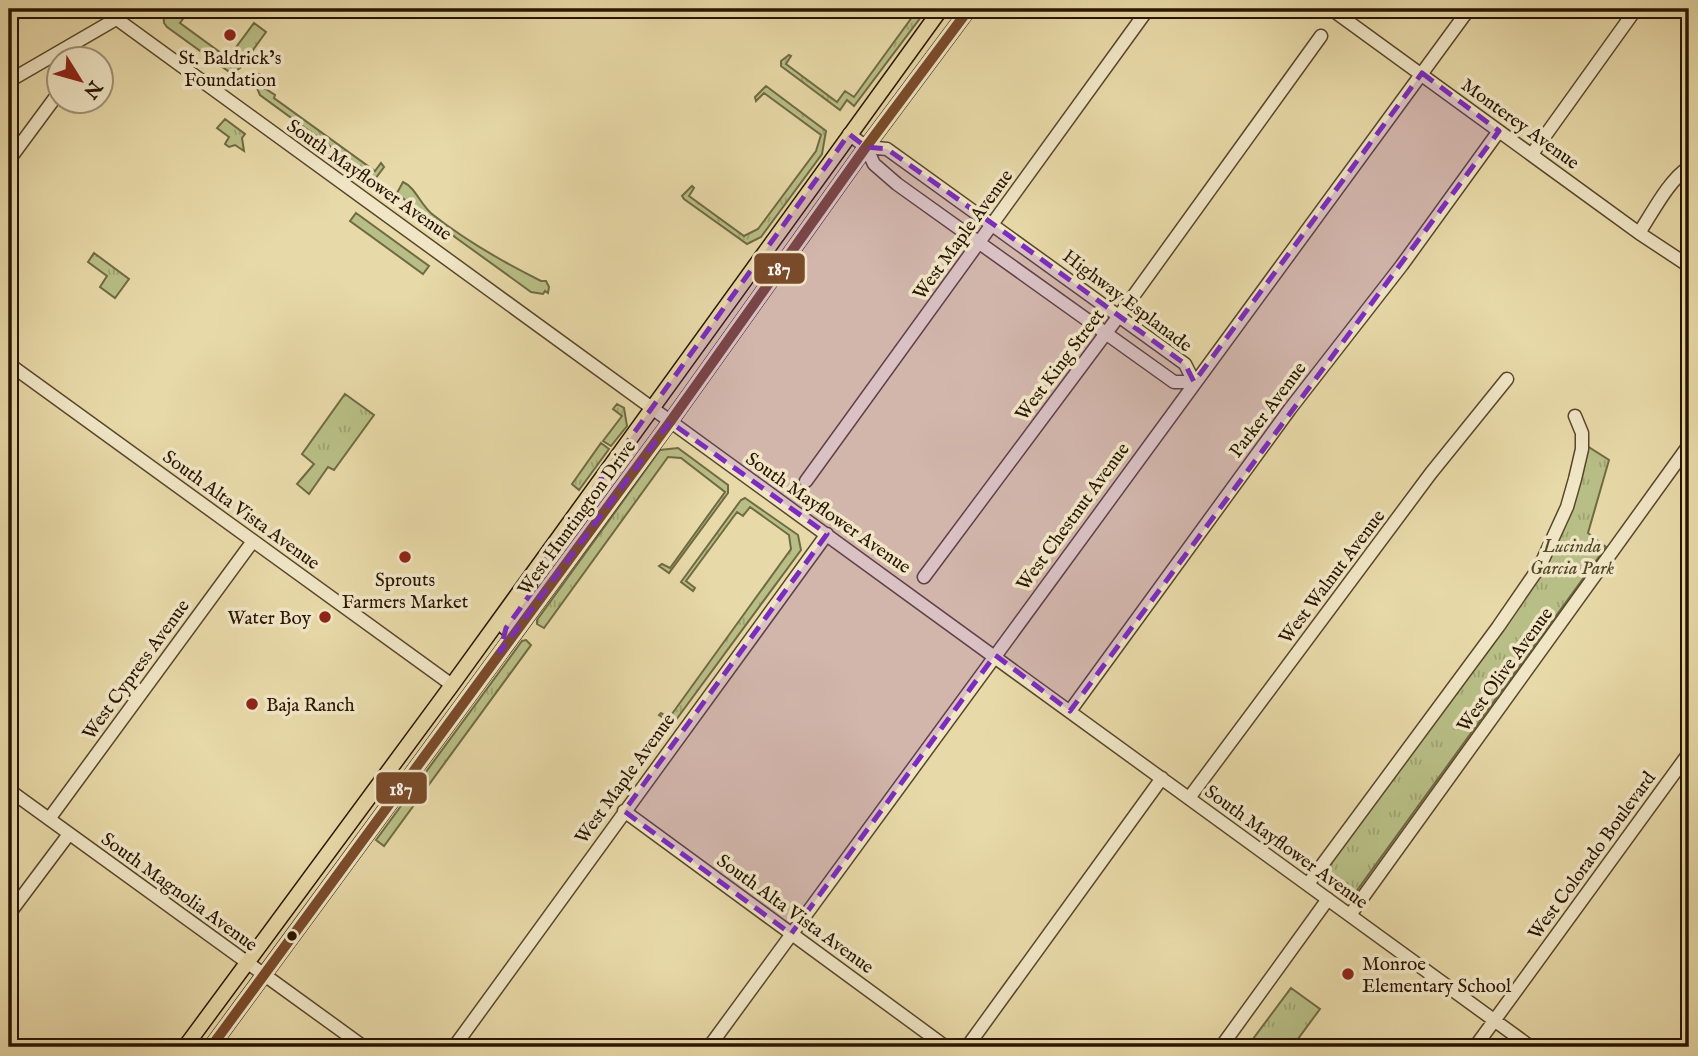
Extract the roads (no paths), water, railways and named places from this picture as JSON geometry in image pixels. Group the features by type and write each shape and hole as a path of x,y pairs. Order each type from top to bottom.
{"highway":[{"path":"9,14 17,9"}],"main road":[{"name":"West Huntington Drive","path":"185,1047 452,685 941,9"},
{"name":"West Huntington Drive","path":"211,1047 969,9"},
{"path":"500,652 500,639 531,593 528,580"},
{"path":"425,755 429,736 454,703 452,685"}],"street":[{"name":"South Mayflower Avenue","path":"103,9 1531,1047"},
{"name":"West Maple Avenue","path":"806,481 1148,9"},
{"name":"Monterey Avenue","path":"1331,9 1639,233 1689,266"},
{"name":"West Chestnut Avenue","path":"709,1047 1469,9"},
{"path":"1532,155 1636,9"},
{"path":"9,81 116,19"},
{"name":"West King Street","path":"923,577 1119,315 1321,36"},
{"path":"9,160 46,110"},
{"name":"Parker Avenue","path":"1069,711 1290,409 1402,265 1499,131"},
{"name":"Highway Esplanade","path":"849,134 866,147 874,164 897,184 1105,334 1174,382 1194,382 1185,364 993,224 887,149 866,147"},
{"path":"1639,233 1664,196 1689,167"},
{"name":"South Alta Vista Avenue","path":"9,364 452,685"},
{"name":"West Walnut Avenue","path":"1189,798 1431,473 1507,379"},
{"name":"West Olive Avenue","path":"1308,884 1540,566 1566,509 1582,449 1582,433 1575,416"},
{"name":"West Olive Avenue","path":"1350,915 1689,446"},
{"name":"West Maple Avenue","path":"454,1047 827,534"},
{"name":"West Cypress Avenue","path":"49,819 253,541"},
{"name":"West Colorado Boulevard","path":"1475,1047 1689,753"},
{"path":"967,1047 1162,778"},
{"name":"South Magnolia Avenue","path":"9,790 364,1047"},
{"name":"South Alta Vista Avenue","path":"624,811 946,1047"},
{"path":"9,914 69,834"},
{"path":"1221,1047 1328,900"}],"place":[{"name":"St. Baldrick’s Foundation","path":"230,35"},
{"name":"Sprouts Farmers Market","path":"405,557"},
{"name":"Water Boy","path":"325,617"},
{"name":"Baja Ranch","path":"252,704"},
{"name":"Monroe Elementary School","path":"1348,974"}],"park label":[{"name":"Lucinda Garcia Park","path":"1572,556"}]}
